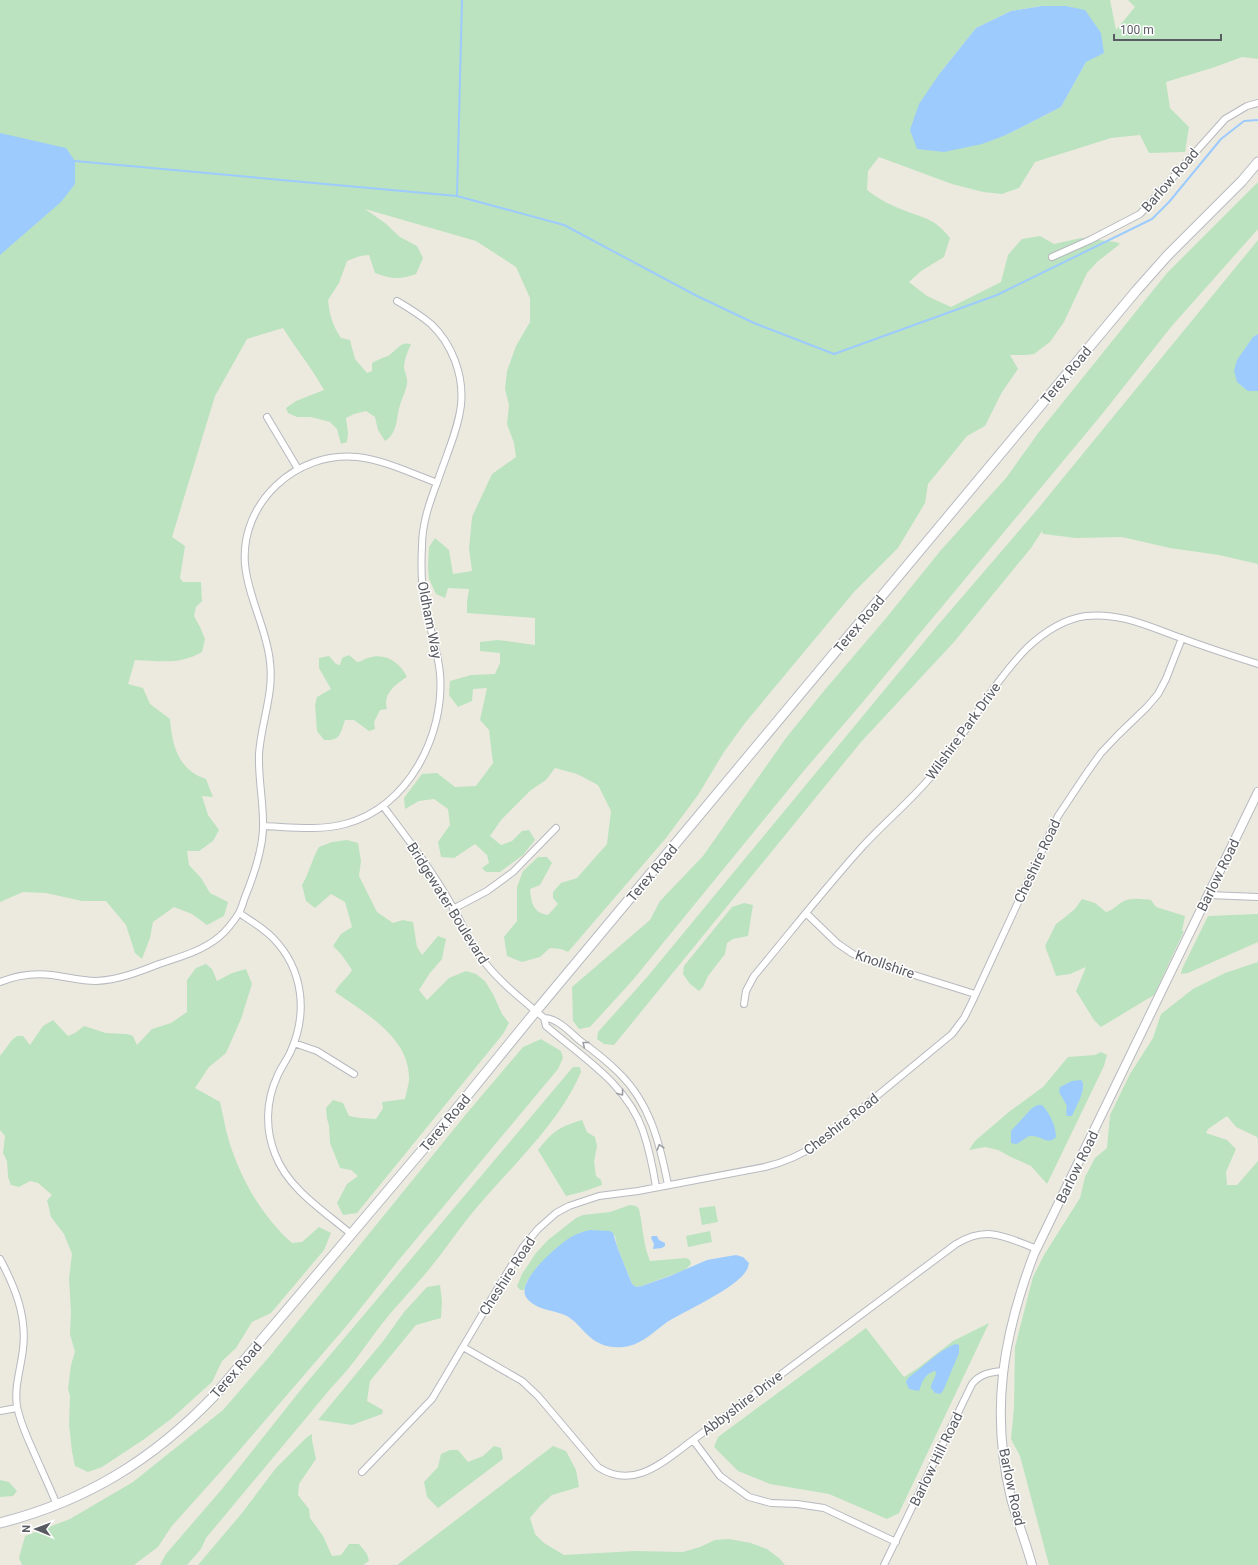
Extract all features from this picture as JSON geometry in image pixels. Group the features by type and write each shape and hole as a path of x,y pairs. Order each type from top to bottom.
{"main road":[{"name":"Terex Road","path":"0,1523 57,1505 84,1493 144,1458 176,1433 228,1380 436,1134 536,1011 1136,291 1167,256 1242,181 1258,162"}],"street":[{"name":"Barlow Road","path":"1052,257 1096,237 1140,214 1225,119 1246,106 1258,103"},
{"name":"Oldham Way","path":"263,826 321,827 344,825 358,820 383,806 404,785 420,762 432,735 439,704 440,674 425,604 422,576 424,528 429,504 457,422 461,404 459,375 453,356 442,337 423,318 396,302"},
{"path":"267,417 298,469"},
{"path":"0,982 15,977 36,974 90,981 110,980 124,977 204,947 218,937 239,913 257,863 263,826 259,752 270,695 270,662 245,568 245,552 250,525 262,502 276,484 298,469 328,458 358,457 378,462 437,482"},
{"name":"Wilshire Park Drive","path":"744,1004 746,992 754,976 863,847 904,806 933,774 991,690 1007,670 1027,648 1047,632 1075,619 1100,615 1126,618 1258,664"},
{"name":"Cheshire Road","path":"362,1472 432,1400 523,1246 538,1228 556,1213 569,1206 599,1196 668,1185 782,1163 806,1152 821,1142 947,1038 964,1018 1061,810 1102,753 1158,694 1166,679 1182,638"},
{"name":"Barlow Road","path":"1032,1565 1011,1497 1003,1453 1001,1417 1003,1371 1013,1317 1036,1249 1258,792"},
{"name":"Bridgewater Boulevard","path":"383,806 419,854 453,909 472,945 485,964 505,985 544,1018"},
{"path":"453,909 487,891 513,872 556,828"},
{"path":"1209,895 1258,897"},
{"path":"239,913 273,938 294,968 300,988 301,1007 299,1028 294,1043 277,1077 270,1100 268,1121 271,1143 280,1165 298,1189 351,1234"},
{"name":"Knollshire","path":"807,914 837,944 853,954 873,962 975,994"},
{"path":"656,1187 651,1158 642,1130 633,1110 603,1073 546,1026 544,1018 551,1018 610,1065 633,1089 643,1105 657,1137 668,1185"},
{"path":"294,1043 317,1052 354,1074"},
{"path":"603,1073 610,1065"},
{"path":"633,1110 643,1105"},
{"name":"Abbyshire Drive","path":"463,1346 522,1381 538,1396 593,1463 604,1472 624,1476 639,1475 652,1470 956,1244 969,1236 983,1234 1000,1235 1036,1249"},
{"path":"0,1259 14,1288 24,1325 23,1349 17,1386 17,1408 24,1431 57,1505"},
{"name":"Barlow Hill Road","path":"884,1565 972,1384 979,1377 986,1374 1003,1371"},
{"path":"0,1411 17,1408"},
{"path":"693,1440 720,1476 749,1497 771,1503 797,1504 824,1508 896,1542"}],"green space":[{"path":"0,0 1110,0 1116,30 1135,7 1128,0 1258,0 1258,59 1242,57 1166,82 1170,108 1189,127 1185,152 1149,153 1140,135 1111,138 1035,162 1019,188 1002,194 983,192 952,184 879,157 868,171 867,190 880,199 902,210 931,221 944,230 950,238 944,257 921,271 909,282 927,296 951,307 1001,282 1008,255 1022,239 1040,236 1054,244 1081,238 1116,242 1120,244 1097,262 1087,273 1064,322 1050,342 1034,354 1010,355 1018,369 1002,392 985,426 967,436 928,484 925,503 898,548 854,592 745,723 724,752 698,795 666,838 568,952 561,949 550,948 540,957 522,962 507,956 504,937 517,921 517,887 523,871 538,857 547,857 552,863 540,885 530,889 531,898 534,906 539,912 548,915 558,904 553,898 553,892 561,883 577,878 607,844 611,811 598,785 577,774 555,768 546,780 531,790 501,820 490,836 501,845 512,841 522,831 529,830 535,840 523,855 500,872 486,872 482,868 489,863 487,855 475,844 454,858 441,857 438,842 450,825 448,809 434,799 419,801 405,809 404,798 422,774 437,773 455,787 476,786 493,763 489,730 480,720 487,688 473,689 472,701 458,707 449,695 450,681 471,675 495,674 500,663 500,653 480,651 480,642 498,640 535,645 535,618 467,613 469,589 448,588 445,598 436,594 429,579 428,567 429,547 435,538 449,550 453,574 472,571 469,549 472,517 492,474 516,457 514,443 507,424 509,405 505,389 507,371 516,346 530,322 530,298 516,267 476,241 365,209 385,223 400,237 417,246 423,258 416,274 400,278 386,277 375,273 369,255 360,256 347,261 339,283 328,300 335,328 341,338 350,340 355,359 367,373 372,371 372,363 388,356 401,345 407,343 411,344 404,365 407,380 406,387 394,430 385,441 378,430 375,417 366,411 354,414 346,418 348,433 347,442 341,444 337,429 330,422 311,417 297,417 288,413 286,408 296,401 324,390 283,328 247,339 215,396 172,537 185,546 180,578 183,582 201,582 202,601 196,607 194,616 205,639 202,652 178,661 135,660 128,684 143,688 150,704 170,719 178,755 183,763 196,775 206,779 213,797 202,796 208,815 219,830 213,841 199,851 187,851 189,865 201,878 210,893 228,902 224,916 207,925 192,914 174,907 153,922 150,938 142,959 135,953 126,925 106,901 82,901 46,893 23,892 0,902","holes":["1042,6 1066,6 1086,62 1061,107 1006,135 940,73 976,28 1011,11"]},
{"path":"1258,182 1258,229 1171,327 1103,413 802,773 632,981 590,1027 579,1029 573,1021 572,987 650,920 660,901 703,856 786,738 941,550 1006,478 1039,432 1167,273"},
{"path":"1258,240 1258,564 1219,555 1170,548 1122,537 1076,538 1043,534 1042,531 1031,548 954,642 861,742 614,1045 604,1044 597,1039 598,1032 648,976 938,625 1036,511"},
{"path":"349,655 357,662 374,656 386,657 396,663 407,677 395,686 388,694 386,699 387,709 380,710 374,722 375,729 369,731 354,720 345,720 341,733 337,738 324,740 317,731 315,705 317,697 331,689 319,668 319,658 329,656 336,664 340,665 342,658"},
{"path":"347,840 358,843 361,861 359,876 377,912 393,923 403,920 413,922 417,947 422,955 438,936 446,939 442,959 430,973 419,990 427,1000 449,978 466,971 476,974 485,981 502,1014 509,1023 503,1034 357,1213 343,1215 337,1203 347,1184 358,1176 351,1170 340,1168 330,1143 326,1108 333,1100 343,1103 349,1116 376,1119 383,1108 382,1102 405,1099 409,1081 408,1066 394,1039 372,1018 335,992 352,970 341,954 333,946 341,934 352,927 345,902 331,894 315,908 306,901 302,885 319,847 332,842"},
{"path":"1082,899 1095,903 1106,912 1113,909 1125,900 1151,900 1156,907 1185,916 1182,931 1184,931 1154,995 1101,1027 1094,1020 1076,991 1086,967 1070,974 1056,976 1045,946 1056,924 1075,909"},
{"path":"744,903 753,905 748,936 733,939 727,943 725,954 708,976 703,987 699,991 690,984 683,974 684,966 732,907"},
{"path":"1258,914 1258,942 1188,973 1181,974 1182,969 1208,916"},
{"path":"1258,962 1258,1140 1257,1137 1236,1127 1227,1116 1208,1129 1206,1133 1227,1140 1236,1149 1226,1172 1227,1185 1237,1185 1258,1161 1258,1565 1049,1565 1020,1456 1011,1439 1014,1408 1015,1347 1033,1277 1044,1255 1080,1198 1085,1177 1095,1158 1107,1148 1110,1115 1130,1074 1153,1038 1161,1014 1193,989 1225,973"},
{"path":"206,964 212,969 217,981 232,973 246,969 252,984 241,1019 226,1053 209,1067 195,1088 220,1102 229,1141 246,1183 262,1209 281,1232 292,1243 302,1242 319,1227 331,1233 324,1250 271,1313 252,1322 236,1348 222,1361 212,1382 171,1419 143,1440 102,1467 88,1472 75,1466 69,1424 70,1396 68,1389 71,1365 75,1352 70,1334 71,1313 69,1278 72,1254 64,1234 51,1217 47,1200 52,1195 38,1183 30,1181 19,1187 11,1185 8,1177 7,1161 3,1153 5,1136 0,1130 0,1056 12,1040 17,1036 23,1036 30,1045 43,1026 53,1020 68,1036 84,1026 106,1033 127,1034 133,1036 137,1045 152,1029 171,1023 187,1012 187,980 196,968"},
{"path":"541,1039 561,1051 563,1058 558,1069 398,1261 349,1323 171,1527 158,1547 134,1565 22,1565 19,1558 25,1536 70,1519 133,1482 223,1410 269,1357 467,1113 523,1047"},
{"path":"1101,1052 1107,1055 1104,1066 1047,1184 1031,1166 998,1150 985,1147 969,1150 975,1141 1010,1111 1043,1087 1068,1057 1095,1055"},
{"path":"573,1067 580,1067 581,1072 561,1108 548,1126 471,1214 433,1265 384,1322 350,1367 206,1538 201,1549 187,1565 160,1565 166,1554 222,1489 303,1387"},
{"path":"582,1120 587,1132 595,1137 597,1146 594,1162 596,1176 601,1180 602,1185 566,1196 538,1150 557,1130"},
{"path":"630,1205 636,1206 639,1209 644,1242 650,1261 686,1258 690,1260 691,1264 685,1270 636,1287 632,1284 618,1249 615,1236 610,1231 582,1232 570,1238 558,1247 527,1281 524,1290 520,1290 517,1286 522,1274 536,1253 548,1240 576,1218 583,1215 610,1212"},
{"path":"715,1206 718,1222 702,1225 699,1208"},
{"path":"710,1231 712,1242 688,1247 686,1236"},
{"path":"440,1285 442,1301 441,1318 416,1325 370,1381 367,1401 383,1410 382,1414 352,1425 318,1420 384,1340 404,1312 427,1287"},
{"path":"989,1323 899,1513 887,1519 829,1494 770,1484 738,1471 714,1447 718,1437 866,1328 904,1377 953,1341"},
{"path":"312,1434 316,1459 299,1484 298,1495 309,1509 310,1518 323,1536 332,1556 341,1555 349,1544 359,1544 367,1554 369,1561 363,1565 198,1565 242,1513 276,1468 307,1437"},
{"path":"494,1446 501,1448 503,1459 438,1508 427,1497 424,1482 438,1467 441,1454 450,1450 458,1450 468,1462 483,1456"},
{"path":"553,1446 566,1451 576,1470 579,1487 552,1495 530,1518 535,1534 544,1543 564,1555 635,1551 683,1552 700,1547 715,1540 729,1539 751,1543 767,1549 785,1565 397,1565"},
{"path":"0,1480 9,1482 17,1491 13,1496 0,1497"}],"water":[{"path":"1042,6 1066,6 1085,10 1101,33 1104,53 1086,62 1061,107 1006,135 982,144 944,152 917,149 910,130 919,104 940,73 976,28 1011,11"},
{"path":"0,133 66,148 75,161 75,184 61,202 0,255"},
{"path":"1258,334 1258,391 1248,391 1237,382 1234,371 1237,360 1253,337"},
{"path":"1081,1080 1083,1087 1079,1100 1072,1116 1067,1116 1067,1106 1059,1092 1060,1087 1072,1081"},
{"path":"1042,1105 1050,1116 1054,1125 1056,1137 1053,1140 1047,1140 1031,1136 1016,1144 1011,1143 1011,1131 1032,1108"},
{"path":"591,1230 610,1231 613,1233 632,1284 636,1287 670,1276 707,1260 736,1255 743,1257 749,1263 747,1269 737,1281 704,1302 667,1322 644,1339 629,1346 610,1347 594,1340 567,1316 534,1305 526,1297 525,1290 527,1282 532,1273 548,1255 571,1237"},
{"path":"652,1236 657,1236 659,1240 665,1243 665,1246 662,1248 653,1249 654,1244 651,1238"},
{"path":"956,1344 959,1345 959,1353 943,1391 940,1394 935,1393 931,1388 936,1374 934,1371 922,1382 919,1391 909,1389 906,1382 908,1378 937,1354"}],"waterway":[{"path":"457,196 462,0"},
{"path":"75,161 457,196 564,225 697,296 754,323 834,354 997,295 1152,219 1169,202 1221,139 1244,121 1258,120"}]}
